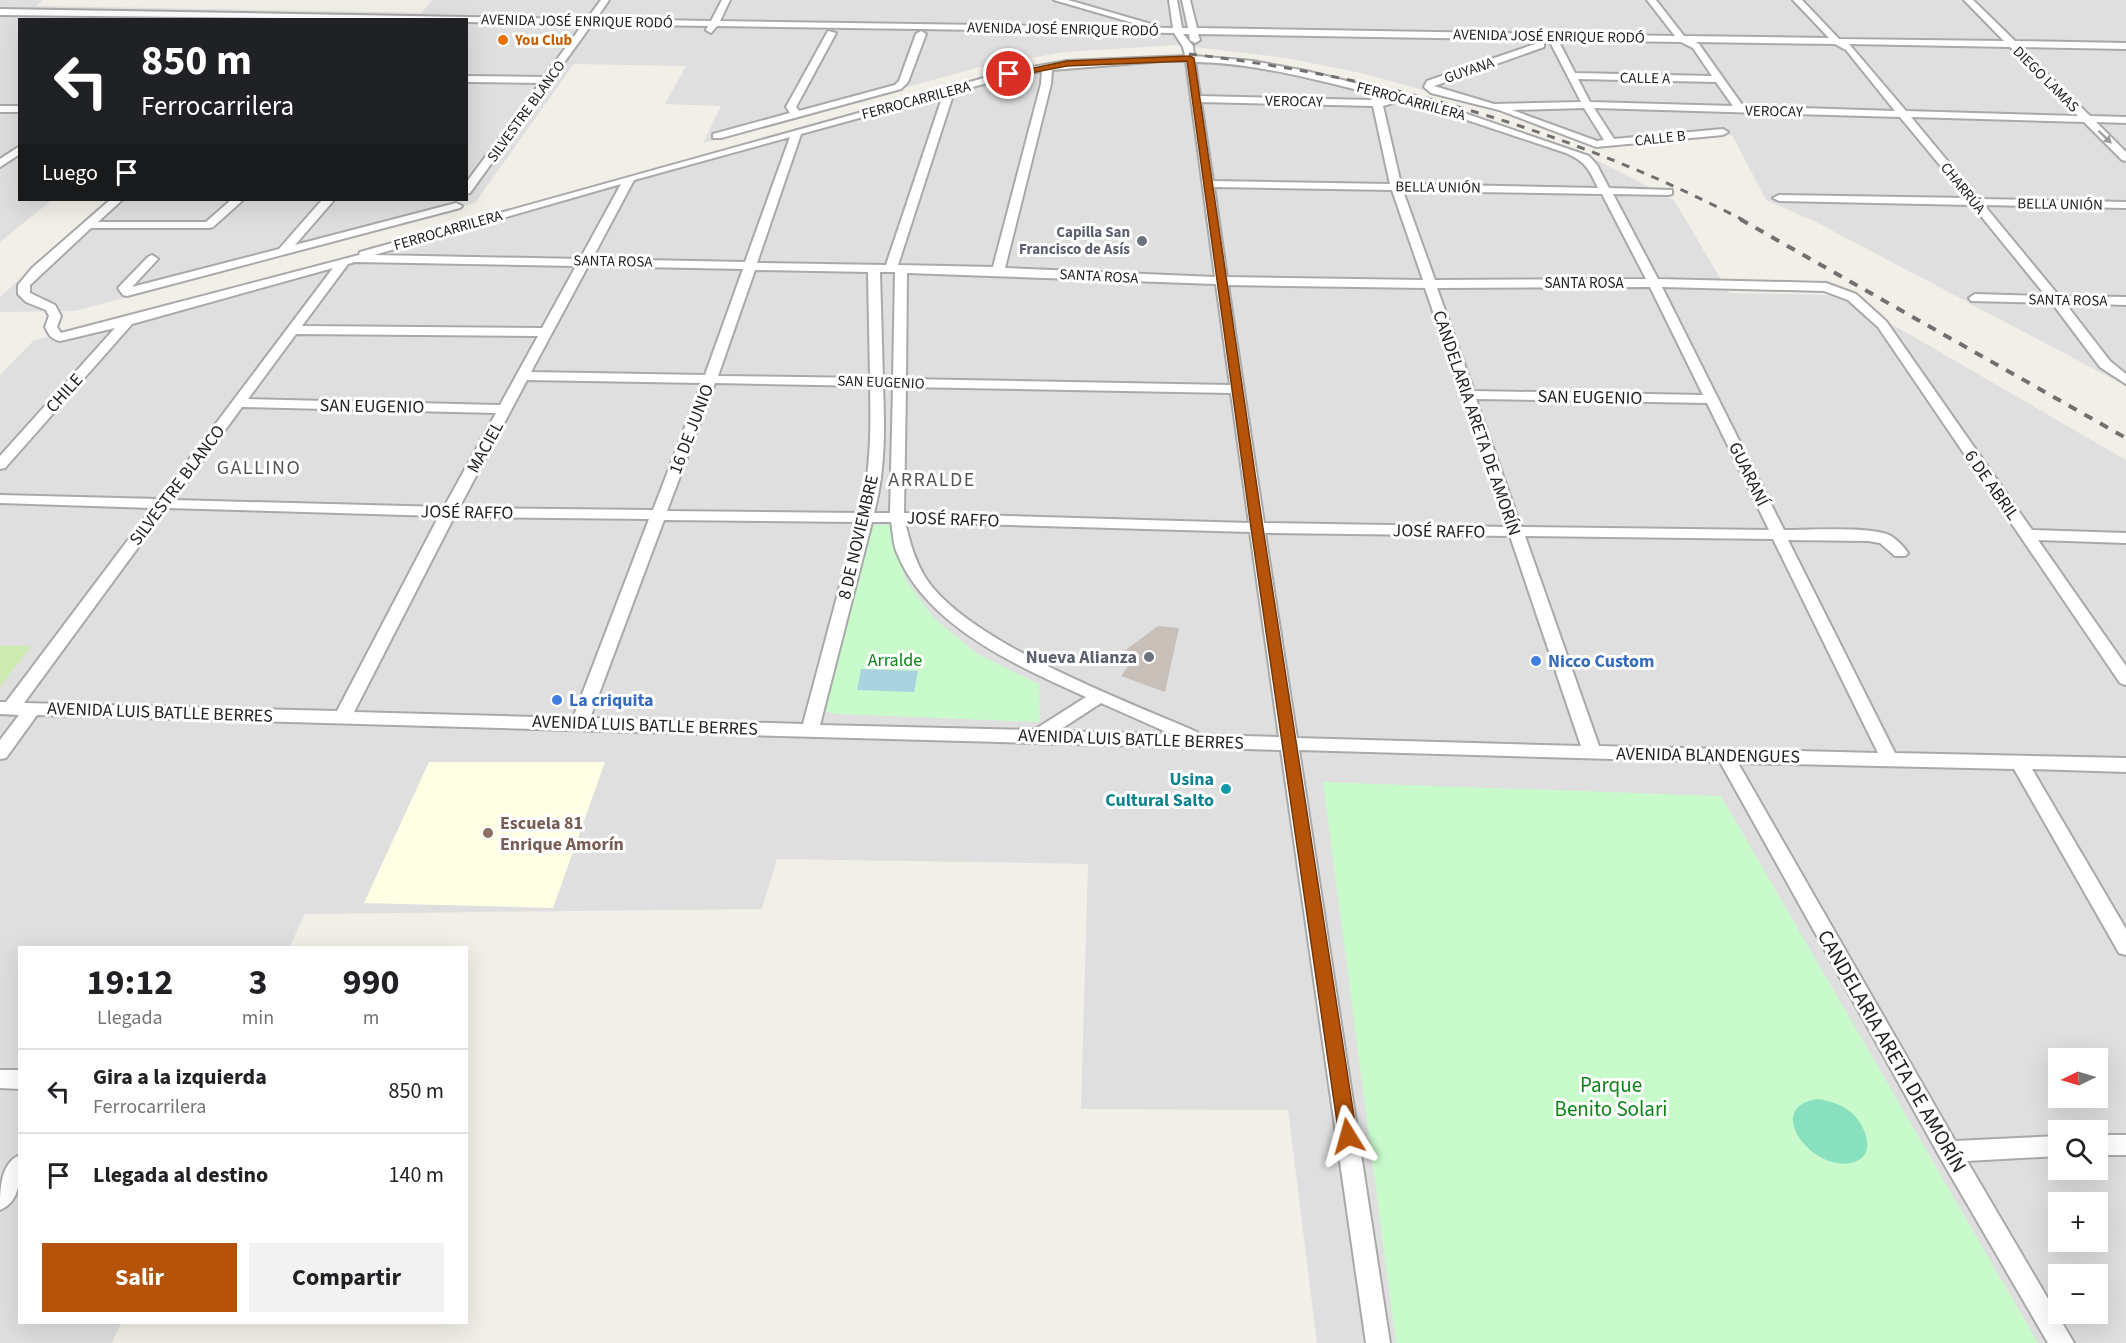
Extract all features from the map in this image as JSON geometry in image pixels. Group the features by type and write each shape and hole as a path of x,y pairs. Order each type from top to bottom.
{"street":[{"name":"SILVESTRE BLANCO","path":"468,188 605,0"},
{"path":"713,27 726,0"},
{"path":"1058,0 1183,38"},
{"path":"1077,0 1183,38"},
{"path":"1173,0 1196,99 1378,1343"},
{"path":"1183,38 1186,0"},
{"path":"1651,0 1681,38 1696,46 1741,110"},
{"name":"CHARRÚA","path":"1797,0 1836,41 1849,48 2056,300 2105,364 2126,380"},
{"name":"DIEGO LAMAS","path":"1968,0 2126,158"},
{"name":"AVENIDA JOSÉ ENRIQUE RODÓ","path":"0,12 252,18"},
{"path":"0,19 18,19"},
{"name":"AVENIDA JOSÉ ENRIQUE RODÓ","path":"468,21 1541,45 1554,41 1681,38 2126,46"},
{"name":"AVENIDA JOSÉ ENRIQUE RODÓ","path":"468,27 588,25"},
{"name":"AVENIDA JOSÉ ENRIQUE RODÓ","path":"713,27 831,33 1554,41 1696,46 2126,53"},
{"path":"797,115 791,107 831,33"},
{"path":"717,136 898,87 903,82 921,34"},
{"name":"FERROCARRILERA","path":"87,225 36,271 24,285 24,294 51,308 55,316 51,327 55,335 60,337 129,321 630,178 950,90 1047,66 1183,38 1253,64 1306,74 1428,104 1493,124 1585,158 1607,190"},
{"path":"1554,41 1587,105 1611,143"},
{"name":"GUYANA","path":"1430,83 1541,45"},
{"path":"998,271 1046,84 1047,66"},
{"name":"CALLE A","path":"1571,76 1719,79"},
{"path":"468,79 549,80"},
{"name":"VEROCAY","path":"1430,83 1434,91 1494,107 1587,105 2126,120"},
{"name":"8 DE NOVIEMBRE","path":"950,90 896,269 899,383 897,517 904,552 920,582 947,610 995,645 1100,696 1200,740"},
{"name":"CANDELARIA ARETA DE AMORÍN","path":"1375,91 1396,186 1592,752"},
{"name":"VEROCAY","path":"1196,99 1428,104"},
{"name":"CALLE B","path":"1494,107 1596,144 1723,132"},
{"path":"0,109 18,109"},
{"name":"16 DE JUNIO","path":"579,724 711,377 797,132"},
{"path":"0,164 18,150"},
{"name":"MACIEL","path":"342,717 449,512 630,178"},
{"name":"BELLA UNIÓN","path":"1208,184 1668,192"},
{"name":"GUARANÍ","path":"1607,190 1888,758"},
{"name":"BELLA UNIÓN","path":"1779,198 2126,205"},
{"path":"87,225 115,201"},
{"path":"87,225 209,225 236,201"},
{"path":"283,251 326,201"},
{"path":"416,259 439,232 458,202"},
{"path":"152,259 124,288 127,292 458,202"},
{"name":"SILVESTRE BLANCO","path":"5,708 349,259"},
{"name":"SANTA ROSA","path":"349,259 751,264 998,271 1222,281 1808,285 1826,287 1852,297"},
{"name":"8 DE NOVIEMBRE","path":"810,730 871,498 878,435 874,268"},
{"name":"6 DE ABRIL","path":"1852,297 1881,324 2126,679"},
{"name":"SANTA ROSA","path":"1975,298 2126,301"},
{"name":"CHILE","path":"0,465 129,321"},
{"path":"293,330 548,332"},
{"name":"SAN EUGENIO","path":"524,376 711,377 1237,389"},
{"name":"SAN EUGENIO","path":"1468,395 1712,399"},
{"name":"SAN EUGENIO","path":"238,404 506,409"},
{"name":"JOSÉ RAFFO","path":"0,499 449,512 897,517 1257,528 1868,536 1885,539 1900,553"},
{"path":"2027,536 2126,538"},
{"path":"1037,736 1100,696"},
{"name":"AVENIDA LUIS BATLLE BERRES","path":"5,708 1291,744"},
{"path":"0,753 32,709"},
{"name":"AVENIDA BLANDENGUES","path":"1291,744 2126,765"},
{"name":"CANDELARIA ARETA DE AMORÍN","path":"1725,756 1949,1152 2062,1343"},
{"path":"2018,761 2126,947"},
{"path":"0,1079 18,1080"},
{"path":"2108,1145 2126,1145"},
{"path":"1949,1152 2048,1147"},
{"path":"0,1199 18,1168"}],"shaded area":[{"path":"0,0 43,0 36,6 421,13 432,0 2126,0 2126,386 1816,222 1766,200 1732,135 1597,146 1495,110 1361,73 1286,58 1177,45 1065,52 980,67 703,143 721,106 665,104 686,66 574,64 475,203 75,311 0,312 0,297 105,201 468,201 468,18 18,18 18,201 51,201 0,242"},
{"path":"1107,59 1229,60 1313,74 1469,113 1577,150 1674,200 1729,293 1836,295 1902,330 2126,460 2126,1343 1317,1343 1288,1110 1081,1109 1088,864 777,859 762,909 305,914 290,946 18,946 18,1324 121,1324 112,1343 0,1343 0,375 34,340 124,319 1018,69"},
{"name":"Escuela 81 Enrique Amorín","path":"429,762 605,762 553,908 364,903"}],"green space":[{"name":"Arralde","path":"873,525 889,525 906,580 933,617 976,653 1039,684 1040,722 837,714 823,711"},
{"path":"0,646 31,646 0,687"},
{"name":"Parque Benito Solari","path":"1323,782 1721,796 2038,1343 1396,1343"},
{"path":"1818,1099 1832,1102 1852,1113 1862,1126 1867,1149 1859,1160 1850,1163 1835,1163 1821,1158 1799,1137 1793,1125 1794,1114 1802,1104"}],"water":[{"path":"861,669 918,671 914,692 857,690"}],"building":[{"name":"Nueva Alianza","path":"1158,626 1179,628 1165,692 1121,676 1133,660 1119,655"}],"railway":[{"path":"1189,54 1333,77 1403,92 1474,112 1611,159 1743,220"},
{"path":"1740,219 2126,438"}],"place":[{"name":"You Club","path":"503,40"},
{"name":"Capilla San Francisco de Asís","path":"1142,241"},
{"name":"Nueva Alianza","path":"1149,657"},
{"name":"Nicco Custom","path":"1536,661"},
{"name":"La criquita","path":"557,700"},
{"name":"Usina Cultural Salto","path":"1226,789"},
{"name":"Escuela 81 Enrique Amorín","path":"488,833"}],"district":[{"name":"GALLINO","path":"259,467"},
{"name":"ARRALDE","path":"932,479"}],"route":[{"path":"1009,74 1067,64 1190,58 1257,528 1348,1136"}]}
